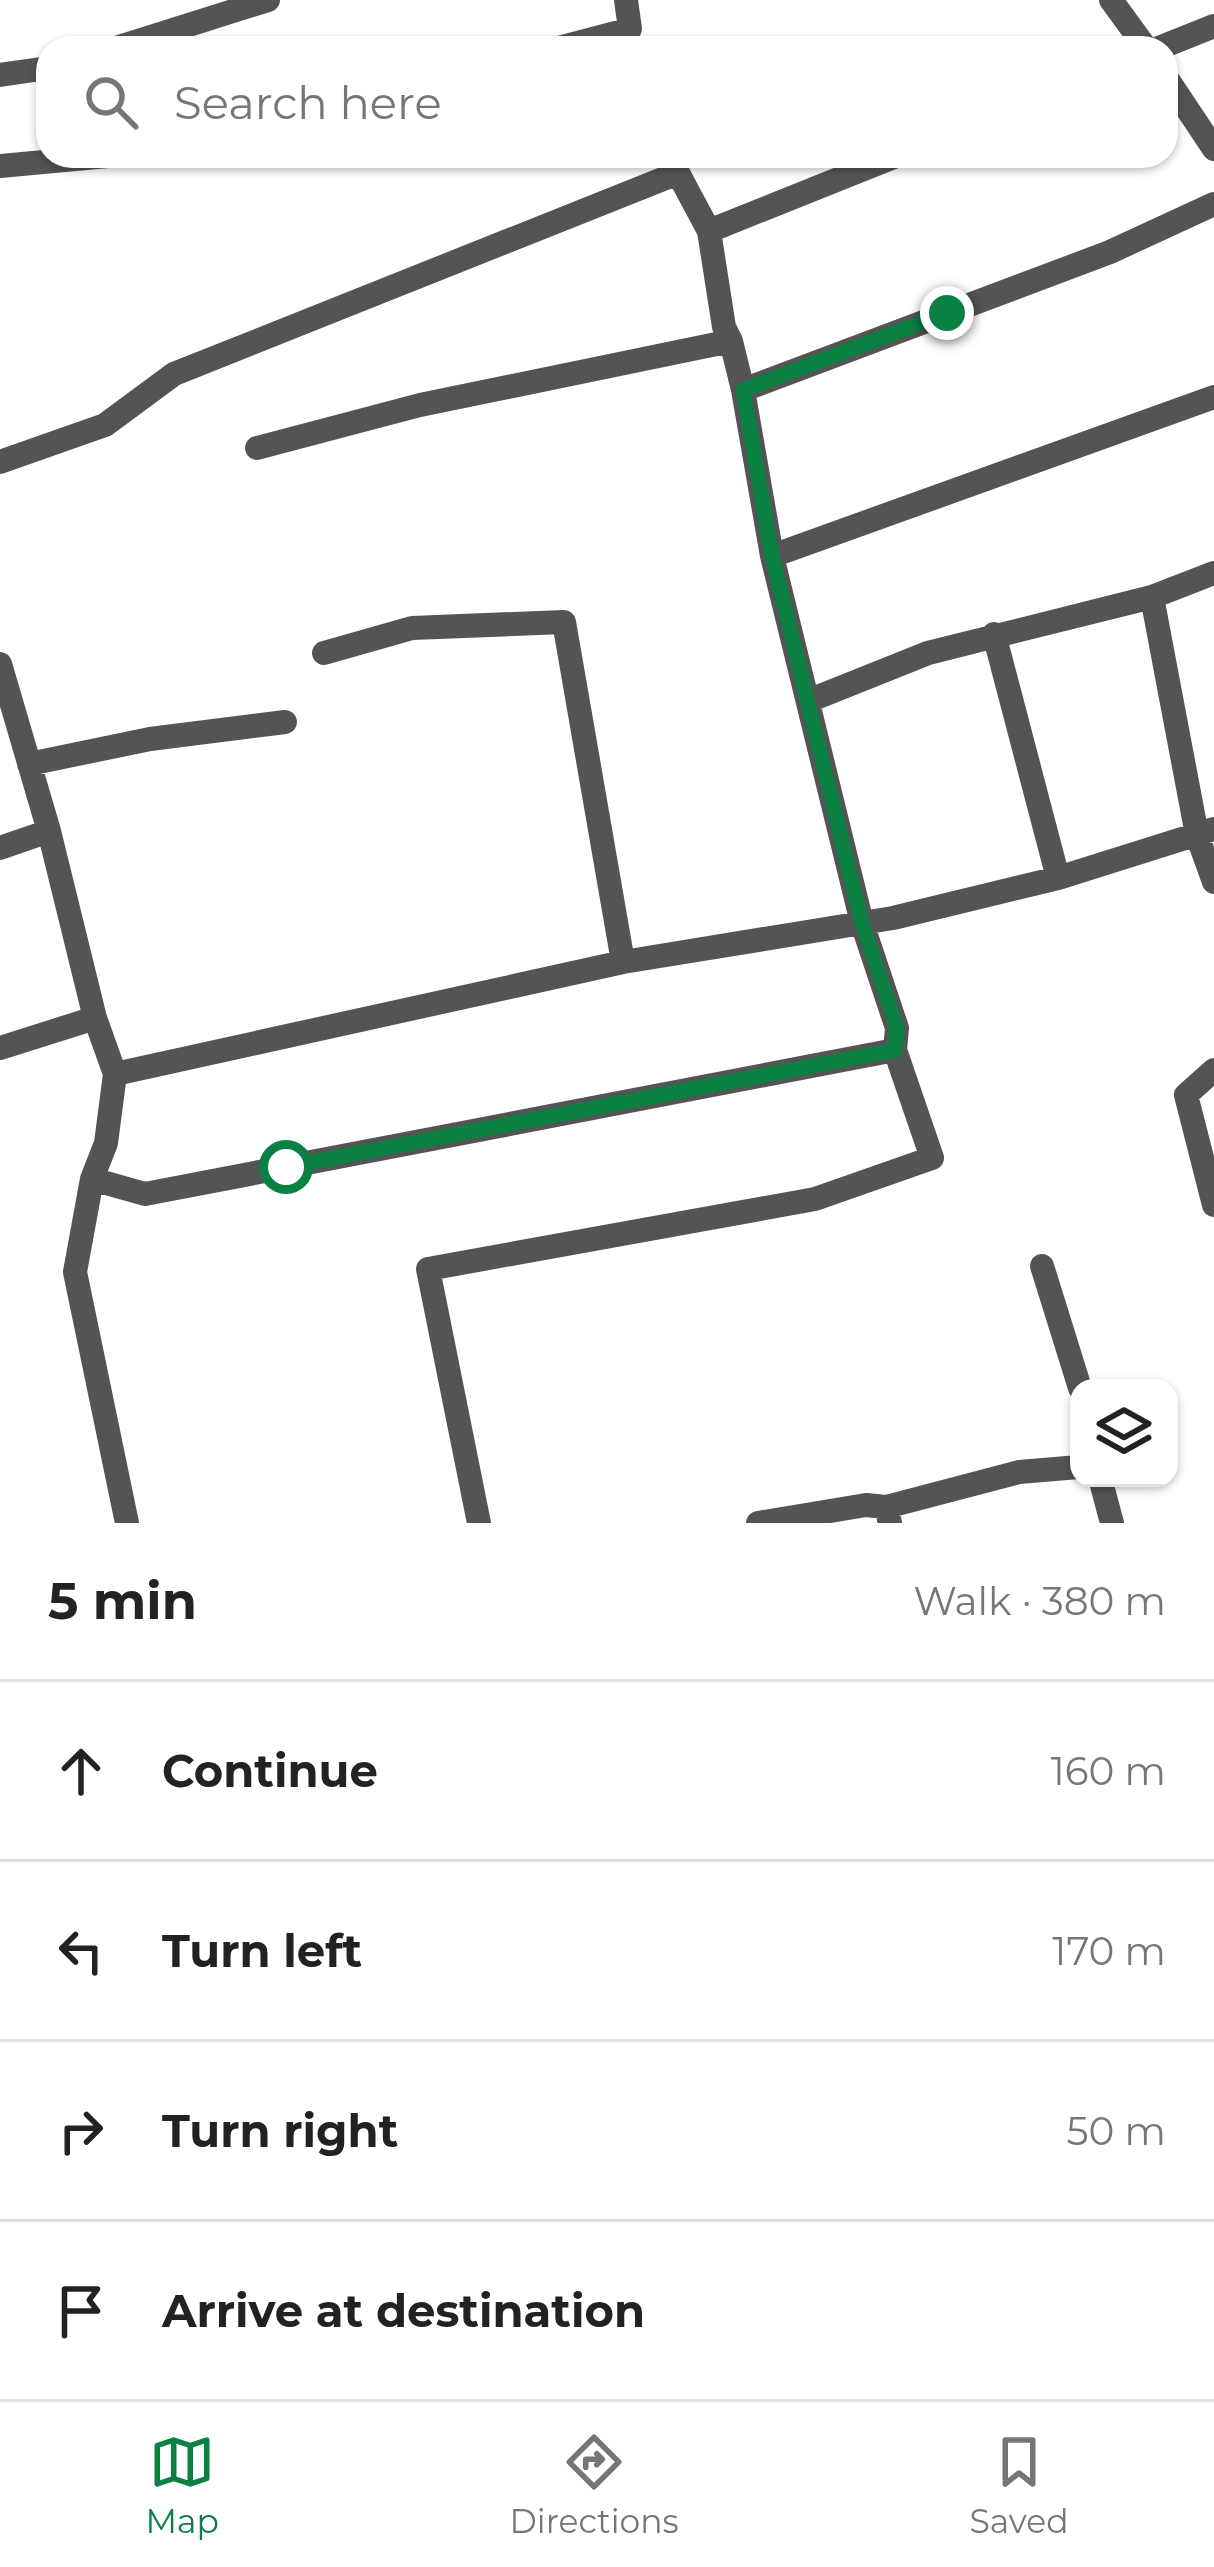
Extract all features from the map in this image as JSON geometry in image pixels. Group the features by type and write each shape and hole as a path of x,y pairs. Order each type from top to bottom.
{"street":[{"path":"154,36 268,0"},
{"path":"626,0 633,36"},
{"path":"1111,0 1137,36"},
{"path":"1178,40 1214,26"},
{"path":"0,76 36,70"},
{"path":"1178,95 1214,149"},
{"path":"0,166 36,163"},
{"path":"0,462 105,425 174,374 666,168"},
{"path":"478,1523 428,1269 815,1198 932,1158 895,1050 897,1028 862,923 772,556 743,390 724,327 710,231 678,168"},
{"path":"710,231 866,168"},
{"path":"743,390 1110,251 1214,204"},
{"path":"257,448 420,405 731,341"},
{"path":"772,556 1214,397"},
{"path":"808,701 928,653 1152,597 1214,573"},
{"path":"1152,597 1214,882"},
{"path":"324,653 412,628 564,622 623,962"},
{"path":"994,634 1058,878"},
{"path":"0,664 49,831 94,1018 115,1074 106,1143 92,1179 75,1272 127,1523"},
{"path":"29,764 150,739 285,722"},
{"path":"0,848 49,831"},
{"path":"115,1074 623,962 862,923 1058,878 1206,832"},
{"path":"0,1048 94,1018"},
{"path":"92,1179 145,1194 895,1050"},
{"path":"1214,1070 1186,1095 1214,1205"},
{"path":"1042,1267 1077,1379"},
{"path":"758,1523 866,1504 888,1515 1019,1472 1070,1468"},
{"path":"1102,1487 1112,1523"}],"route":[{"path":"286,1167 895,1050 897,1028 862,923 772,556 743,390 947,313"}]}
